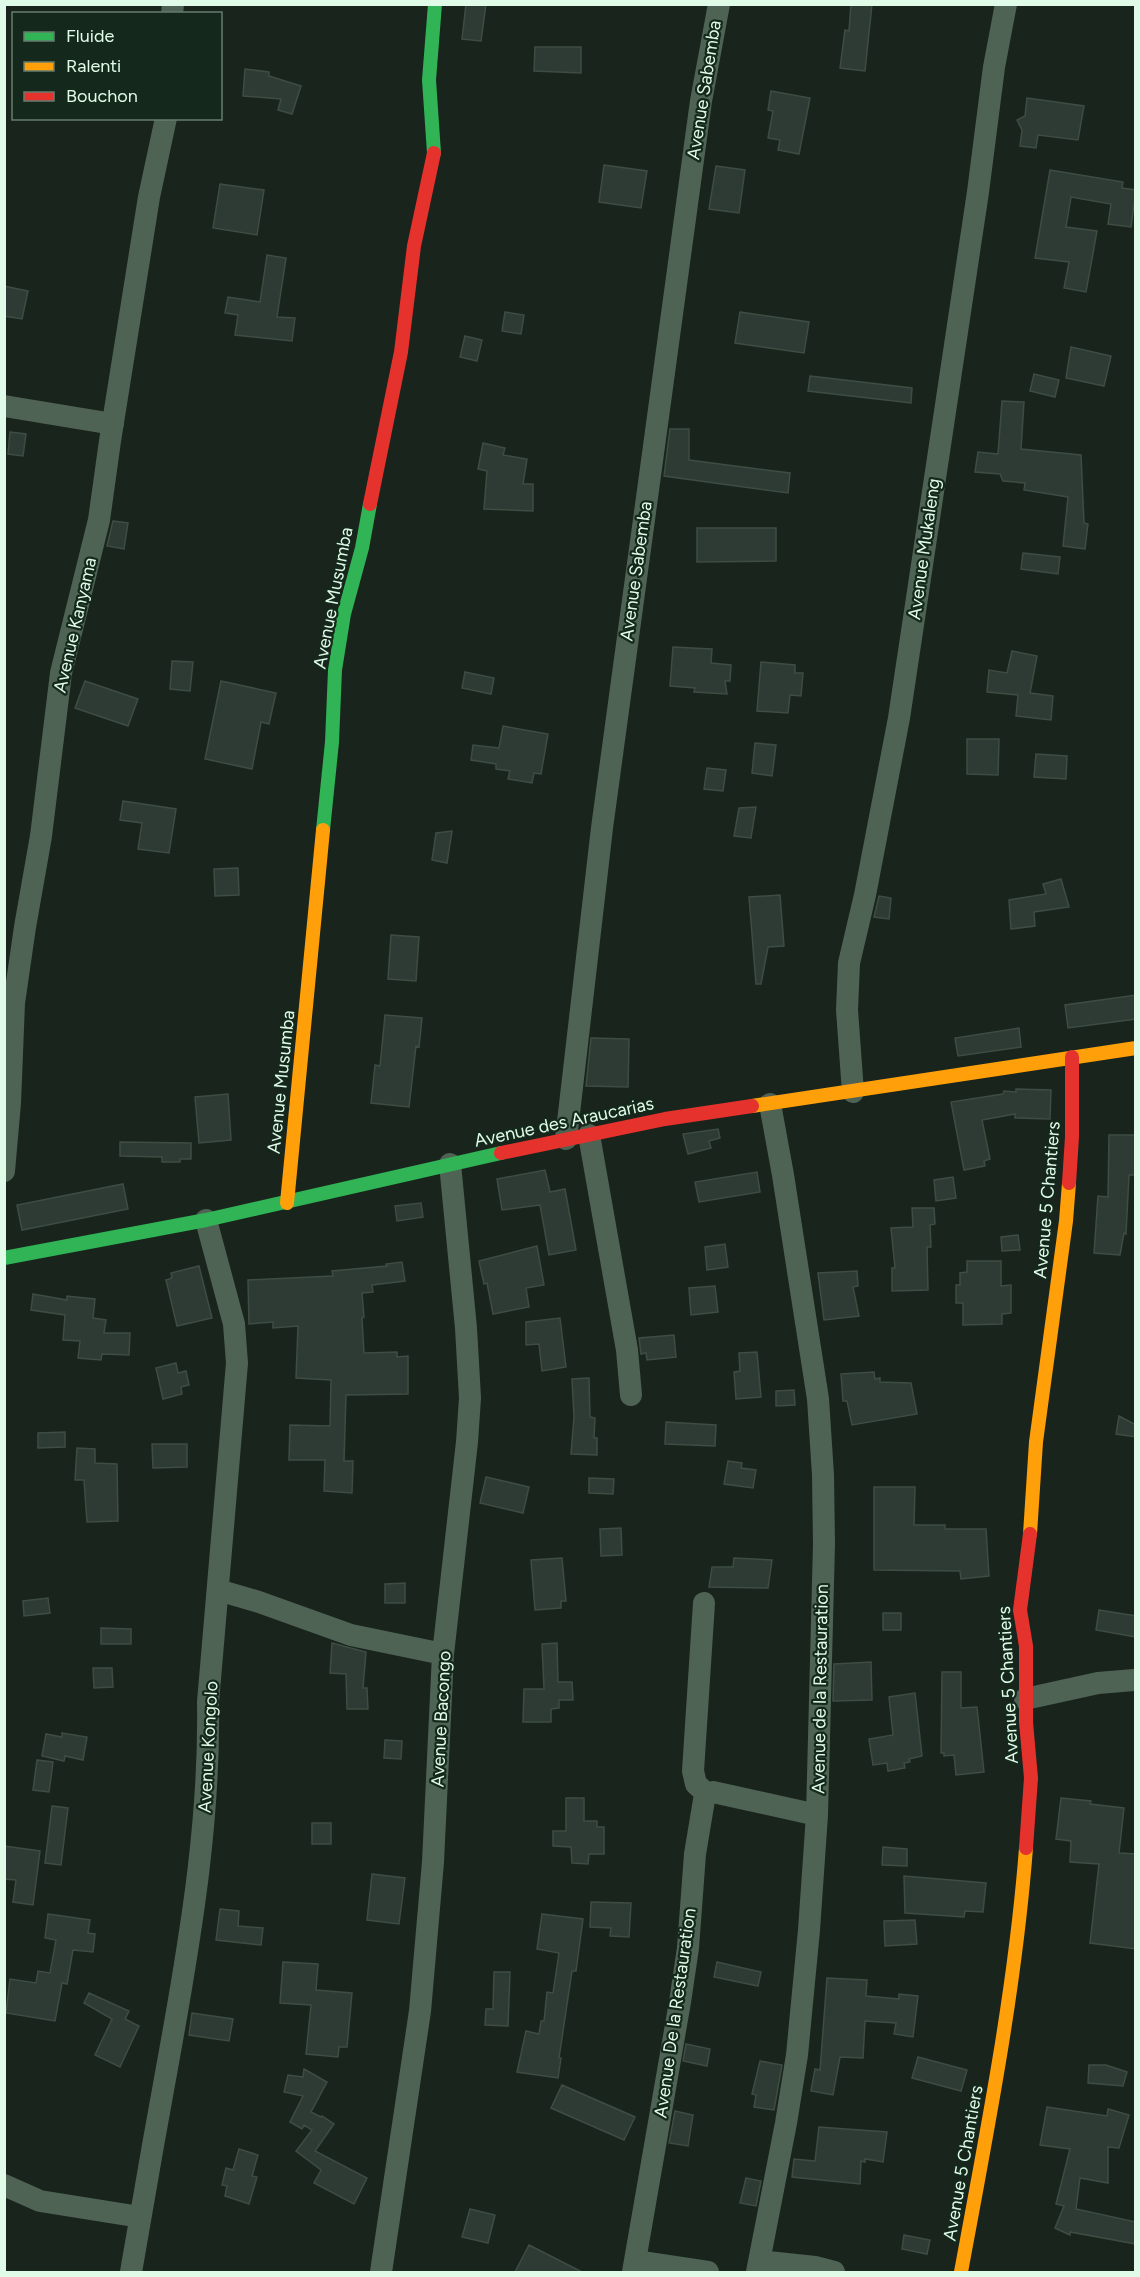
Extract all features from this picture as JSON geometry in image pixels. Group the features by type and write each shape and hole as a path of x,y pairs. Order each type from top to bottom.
{"street":[{"name":"Avenue Musumba","path":"287,1203 331,754 335,670 344,615 362,548 401,352 414,246 434,156 429,80 435,4"},
{"name":"Avenue Sabemba","path":"566,1139 602,828 701,101 719,4"},
{"name":"Avenue Mukaleng","path":"853,1092 847,1010 849,963 865,895 899,718 978,192 994,67 1006,4"},
{"name":"Avenue Kanyama","path":"4,1171 10,1103 14,1003 41,836 61,673 99,520 149,197 166,120"},
{"path":"4,406 113,424"},
{"name":"Avenue des Araucarias","path":"4,1258 287,1203 450,1164 665,1119 1136,1048"},
{"name":"Avenue 5 Chantiers","path":"961,2272 1003,2042 1021,1910 1031,1778 1025,1699 1026,1646 1020,1610 1028,1557 1036,1442 1066,1221 1072,1137 1072,1057"},
{"name":"Avenue de la Restauration","path":"759,2267 786,2123 796,2055 809,1930 818,1815 824,1544 821,1434 810,1345 770,1104"},
{"path":"590,1135 627,1350 631,1395"},
{"name":"Avenue Bacongo","path":"381,2272 420,2011 433,1862 443,1654 470,1398 466,1328 450,1164"},
{"name":"Avenue Kongolo","path":"131,2272 190,1939 205,1820 209,1755 208,1702 237,1363 234,1324 206,1220"},
{"path":"218,1590 351,1635 443,1654"},
{"path":"704,1603 693,1771 696,1784 707,1794"},
{"path":"1025,1699 1098,1683 1134,1680"},
{"name":"Avenue De la Restauration","path":"634,2267 680,2002 688,1948 695,1854 707,1794 721,1793 818,1815"},
{"path":"4,2185 40,2201 141,2217"},
{"path":"634,2267 708,2272"},
{"path":"759,2267 814,2267 834,2272"}],"building":[{"path":"466,4 486,4 481,41 462,39"},
{"path":"851,4 872,4 865,71 840,68 845,30 849,31"},
{"path":"535,47 581,47 581,73 534,71"},
{"path":"245,69 269,72 269,76 301,86 292,114 278,110 281,99 243,96"},
{"path":"771,91 810,98 799,154 778,150 780,140 768,138 773,111 768,110"},
{"path":"1027,98 1084,106 1078,140 1038,135 1036,148 1020,146 1022,130 1017,120 1025,116"},
{"path":"604,165 647,171 641,208 599,202"},
{"path":"716,166 745,170 739,213 709,209"},
{"path":"1050,170 1123,182 1122,188 1136,190 1131,227 1108,224 1111,204 1071,197 1066,227 1097,231 1086,292 1064,288 1069,262 1035,258"},
{"path":"220,184 264,190 257,235 213,228"},
{"path":"267,255 286,258 277,317 295,318 292,341 235,335 238,315 225,313 228,297 260,302"},
{"path":"4,286 28,291 22,319 4,316"},
{"path":"505,312 524,315 521,334 502,331"},
{"path":"740,312 809,322 804,353 735,343"},
{"path":"465,336 482,340 477,361 460,357"},
{"path":"1071,347 1111,356 1104,386 1066,378"},
{"path":"1034,374 1059,380 1055,397 1030,391"},
{"path":"810,376 912,388 911,403 808,391"},
{"path":"1002,401 1024,402 1021,449 1081,455 1084,523 1088,524 1085,549 1063,546 1068,497 1024,490 1025,483 1003,481 1000,474 975,472 978,452 998,454"},
{"path":"670,429 689,429 689,460 790,473 788,493 664,476"},
{"path":"10,432 26,434 23,456 8,454"},
{"path":"483,443 505,448 503,455 527,459 523,484 533,484 533,511 484,509 487,471 478,469"},
{"path":"113,521 128,523 124,549 107,546"},
{"path":"697,528 776,528 776,561 697,562"},
{"path":"1023,553 1060,557 1058,574 1021,569"},
{"path":"673,647 712,649 711,663 731,665 730,681 725,681 727,694 694,692 695,688 670,686"},
{"path":"1012,651 1037,656 1030,693 1053,696 1051,720 1016,716 1018,695 987,692 989,670 1007,673"},
{"path":"172,661 193,662 190,691 170,689"},
{"path":"761,662 795,665 795,673 803,673 801,696 790,695 788,713 757,711"},
{"path":"465,672 494,678 491,694 462,688"},
{"path":"85,681 138,699 128,726 75,708"},
{"path":"221,681 276,693 269,724 261,722 252,769 205,759"},
{"path":"503,726 548,734 541,774 534,773 532,783 508,779 510,771 496,769 496,764 471,760 473,745 499,748"},
{"path":"967,739 999,739 998,775 967,774"},
{"path":"755,743 776,745 772,776 752,773"},
{"path":"1036,754 1067,756 1066,779 1034,777"},
{"path":"707,768 726,770 723,791 704,789"},
{"path":"123,801 176,809 169,853 138,849 142,823 120,820"},
{"path":"756,807 751,838 734,836 739,808"},
{"path":"452,831 447,863 432,860 436,833"},
{"path":"238,868 239,895 215,896 214,869"},
{"path":"1061,879 1069,907 1034,912 1035,926 1011,929 1009,900 1046,894 1043,884"},
{"path":"780,895 784,946 768,947 761,984 756,984 749,897"},
{"path":"879,896 891,898 889,919 874,917"},
{"path":"391,935 419,937 416,981 388,979"},
{"path":"1136,995 1136,1019 1068,1028 1065,1005"},
{"path":"385,1015 422,1018 419,1047 416,1046 409,1107 371,1103 375,1065 380,1066"},
{"path":"1019,1028 1021,1047 958,1056 955,1038"},
{"path":"591,1038 629,1039 628,1087 586,1086"},
{"path":"1016,1089 1051,1090 1050,1119 1015,1118 1015,1114 982,1120 990,1159 984,1161 985,1166 964,1170 951,1102 1003,1094 1004,1091 1016,1092"},
{"path":"228,1094 231,1140 199,1143 195,1097"},
{"path":"718,1129 720,1138 709,1141 711,1148 688,1154 683,1134"},
{"path":"1109,1135 1136,1135 1135,1175 1129,1175 1126,1234 1124,1233 1120,1255 1094,1253 1098,1196 1108,1197"},
{"path":"120,1142 191,1143 191,1159 180,1159 180,1162 162,1162 162,1157 120,1156"},
{"path":"545,1170 550,1192 565,1189 576,1250 549,1255 540,1205 502,1210 497,1179"},
{"path":"757,1172 760,1192 699,1202 695,1182"},
{"path":"953,1177 956,1198 936,1201 934,1180"},
{"path":"123,1184 128,1209 22,1230 17,1205"},
{"path":"421,1203 423,1217 397,1221 395,1206"},
{"path":"912,1208 934,1208 935,1224 930,1225 931,1247 927,1247 928,1290 892,1291 892,1268 895,1268 891,1228 913,1227"},
{"path":"1018,1235 1020,1250 1002,1251 1001,1237"},
{"path":"725,1244 728,1267 707,1270 705,1247"},
{"path":"537,1246 544,1285 526,1288 529,1307 493,1314 487,1283 484,1284 479,1261"},
{"path":"967,1261 1001,1261 1001,1286 1011,1285 1011,1313 1002,1314 1002,1324 963,1325 963,1303 956,1303 956,1285 960,1285 960,1273 967,1272"},
{"path":"402,1262 405,1281 372,1285 373,1292 362,1293 364,1317 362,1318 364,1353 397,1352 397,1357 408,1356 408,1394 346,1395 344,1461 353,1461 352,1493 324,1491 325,1460 289,1460 290,1425 330,1426 331,1380 296,1378 298,1326 273,1328 273,1322 249,1324 248,1280 333,1276 332,1271 387,1266 386,1264"},
{"path":"199,1266 212,1318 177,1326 166,1280 172,1278 171,1273"},
{"path":"857,1271 858,1286 853,1287 859,1316 824,1320 818,1273"},
{"path":"715,1286 718,1312 691,1315 689,1288"},
{"path":"33,1294 67,1300 67,1296 95,1299 93,1318 106,1320 104,1333 130,1333 129,1355 102,1354 101,1360 78,1358 80,1341 63,1340 65,1315 31,1310"},
{"path":"560,1318 566,1367 542,1371 539,1344 526,1345 526,1322"},
{"path":"674,1335 676,1357 647,1360 646,1353 641,1354 639,1338"},
{"path":"757,1352 761,1397 736,1399 734,1372 740,1371 739,1353"},
{"path":"176,1363 178,1373 186,1371 189,1385 181,1387 182,1394 163,1399 156,1368"},
{"path":"874,1372 875,1379 880,1378 880,1382 911,1383 917,1414 852,1425 847,1401 843,1401 841,1374"},
{"path":"589,1378 590,1417 595,1418 594,1438 597,1438 597,1455 571,1454 574,1417 572,1379"},
{"path":"794,1390 795,1405 776,1406 776,1391"},
{"path":"1119,1416 1136,1425 1136,1437 1116,1434"},
{"path":"666,1422 716,1425 715,1446 665,1444"},
{"path":"65,1432 65,1447 38,1448 38,1433"},
{"path":"152,1444 187,1444 187,1467 153,1468"},
{"path":"77,1448 95,1449 95,1463 117,1464 118,1521 87,1522 84,1480 75,1480"},
{"path":"728,1461 742,1463 741,1468 756,1470 753,1488 724,1484"},
{"path":"486,1477 529,1487 523,1513 480,1503"},
{"path":"589,1478 614,1479 613,1494 589,1493"},
{"path":"874,1487 915,1487 914,1525 945,1525 945,1529 986,1529 989,1576 961,1579 960,1571 874,1570"},
{"path":"621,1528 622,1555 601,1556 600,1529"},
{"path":"562,1558 566,1601 561,1601 561,1608 535,1610 531,1560"},
{"path":"734,1558 772,1560 768,1588 709,1587 712,1567 733,1567"},
{"path":"405,1583 405,1603 385,1603 385,1584"},
{"path":"48,1598 50,1613 24,1616 23,1601"},
{"path":"1099,1610 1136,1616 1136,1637 1096,1630"},
{"path":"883,1613 901,1613 901,1630 883,1630"},
{"path":"101,1628 131,1629 131,1644 101,1644"},
{"path":"332,1643 366,1652 363,1688 367,1688 368,1709 347,1709 346,1674 330,1673"},
{"path":"557,1643 558,1682 572,1682 573,1700 559,1700 559,1708 551,1709 551,1722 523,1722 524,1689 544,1689 542,1644"},
{"path":"871,1662 872,1700 833,1701 834,1664"},
{"path":"93,1668 112,1668 113,1687 94,1688"},
{"path":"942,1672 961,1672 961,1708 977,1707 984,1772 956,1775 954,1755 944,1756 944,1753 941,1753"},
{"path":"915,1693 922,1756 909,1759 910,1762 904,1763 905,1768 888,1771 887,1763 873,1765 869,1739 893,1735 889,1697"},
{"path":"62,1733 87,1737 83,1760 65,1756 64,1761 42,1756 46,1734 62,1737"},
{"path":"385,1740 402,1741 401,1759 384,1758"},
{"path":"37,1760 53,1762 49,1792 33,1790"},
{"path":"566,1798 584,1798 584,1821 597,1821 597,1827 604,1827 604,1854 589,1854 588,1864 572,1863 571,1847 553,1846 553,1831 566,1831"},
{"path":"1061,1798 1124,1808 1119,1853 1136,1854 1136,1949 1090,1943 1099,1864 1070,1862 1071,1841 1056,1839"},
{"path":"52,1806 68,1808 61,1865 45,1863"},
{"path":"312,1823 331,1823 331,1844 312,1844"},
{"path":"4,1846 40,1851 33,1905 13,1902 16,1880 4,1879"},
{"path":"883,1847 907,1849 907,1866 882,1865"},
{"path":"372,1874 405,1878 399,1924 367,1920"},
{"path":"904,1876 986,1883 983,1912 965,1911 964,1917 905,1913"},
{"path":"591,1902 631,1903 629,1937 610,1936 611,1928 590,1927"},
{"path":"220,1909 239,1911 238,1926 263,1928 261,1945 216,1940"},
{"path":"48,1914 90,1920 88,1933 95,1934 93,1952 73,1950 67,1984 62,1983 55,2021 6,2013 10,1979 36,1983 38,1971 50,1973 56,1940 45,1938"},
{"path":"542,1914 583,1919 576,1971 572,1971 558,2078 517,2072 526,2031 539,2034 541,2021 544,2021 547,1992 553,1993 559,1953 537,1949"},
{"path":"915,1920 917,1944 885,1946 884,1921"},
{"path":"283,1962 318,1964 316,1990 352,1993 347,2047 339,2047 338,2057 306,2054 311,2005 280,2003"},
{"path":"717,1962 761,1972 758,1986 714,1977"},
{"path":"494,1972 510,1972 508,2026 485,2025 486,2009 493,2009"},
{"path":"827,1978 867,1980 866,1996 899,1999 899,1994 918,1996 913,2037 894,2034 896,2023 865,2021 863,2058 840,2057 833,2095 811,2091 815,2069 820,2070"},
{"path":"89,1993 129,2011 125,2019 139,2026 120,2067 95,2055 112,2019 84,2003"},
{"path":"192,2013 233,2019 229,2041 189,2035"},
{"path":"686,2044 710,2049 707,2066 683,2061"},
{"path":"918,2057 967,2070 961,2091 912,2078"},
{"path":"760,2061 782,2065 774,2110 754,2107 756,2095 752,2094"},
{"path":"1089,2065 1106,2065 1127,2072 1123,2086 1088,2083"},
{"path":"304,2069 327,2082 311,2112 334,2124 315,2151 367,2178 354,2204 314,2183 321,2170 296,2151 312,2130 304,2125 302,2129 290,2122 303,2096 284,2092 288,2075 303,2077"},
{"path":"562,2085 635,2117 624,2140 551,2108"},
{"path":"1047,2107 1107,2116 1108,2109 1129,2115 1119,2148 1108,2147 1108,2183 1080,2178 1076,2209 1136,2222 1136,2244 1070,2232 1070,2235 1055,2228 1064,2206 1056,2204 1070,2149 1040,2145"},
{"path":"675,2111 693,2115 688,2146 669,2143"},
{"path":"819,2127 887,2132 883,2162 865,2159 865,2162 861,2161 860,2184 792,2177 794,2159 815,2161"},
{"path":"239,2149 258,2155 252,2176 257,2177 249,2204 225,2196 227,2186 222,2185 226,2168 233,2170"},
{"path":"746,2178 761,2181 756,2206 740,2203"},
{"path":"470,2209 495,2215 488,2243 462,2237"},
{"path":"904,2235 930,2240 927,2254 902,2249"},
{"path":"529,2245 582,2272 515,2272"}],"traffic: fast":[{"path":"434,153 429,80 435,4"},
{"path":"323,830 332,742 335,670 344,614 362,548 370,504"},
{"path":"4,1258 206,1220 501,1153"}],"traffic: slow":[{"path":"287,1203 323,830"},
{"path":"752,1106 1136,1048"},
{"path":"1030,1534 1036,1442 1066,1221 1069,1183"},
{"path":"961,2272 1007,2008 1026,1848"}],"traffic: jam":[{"path":"370,504 401,352 414,246 434,153"},
{"path":"1069,1183 1072,1137 1072,1057"},
{"path":"501,1153 665,1119 752,1106"},
{"path":"1026,1848 1031,1778 1026,1722 1026,1646 1020,1610 1030,1534"}]}
